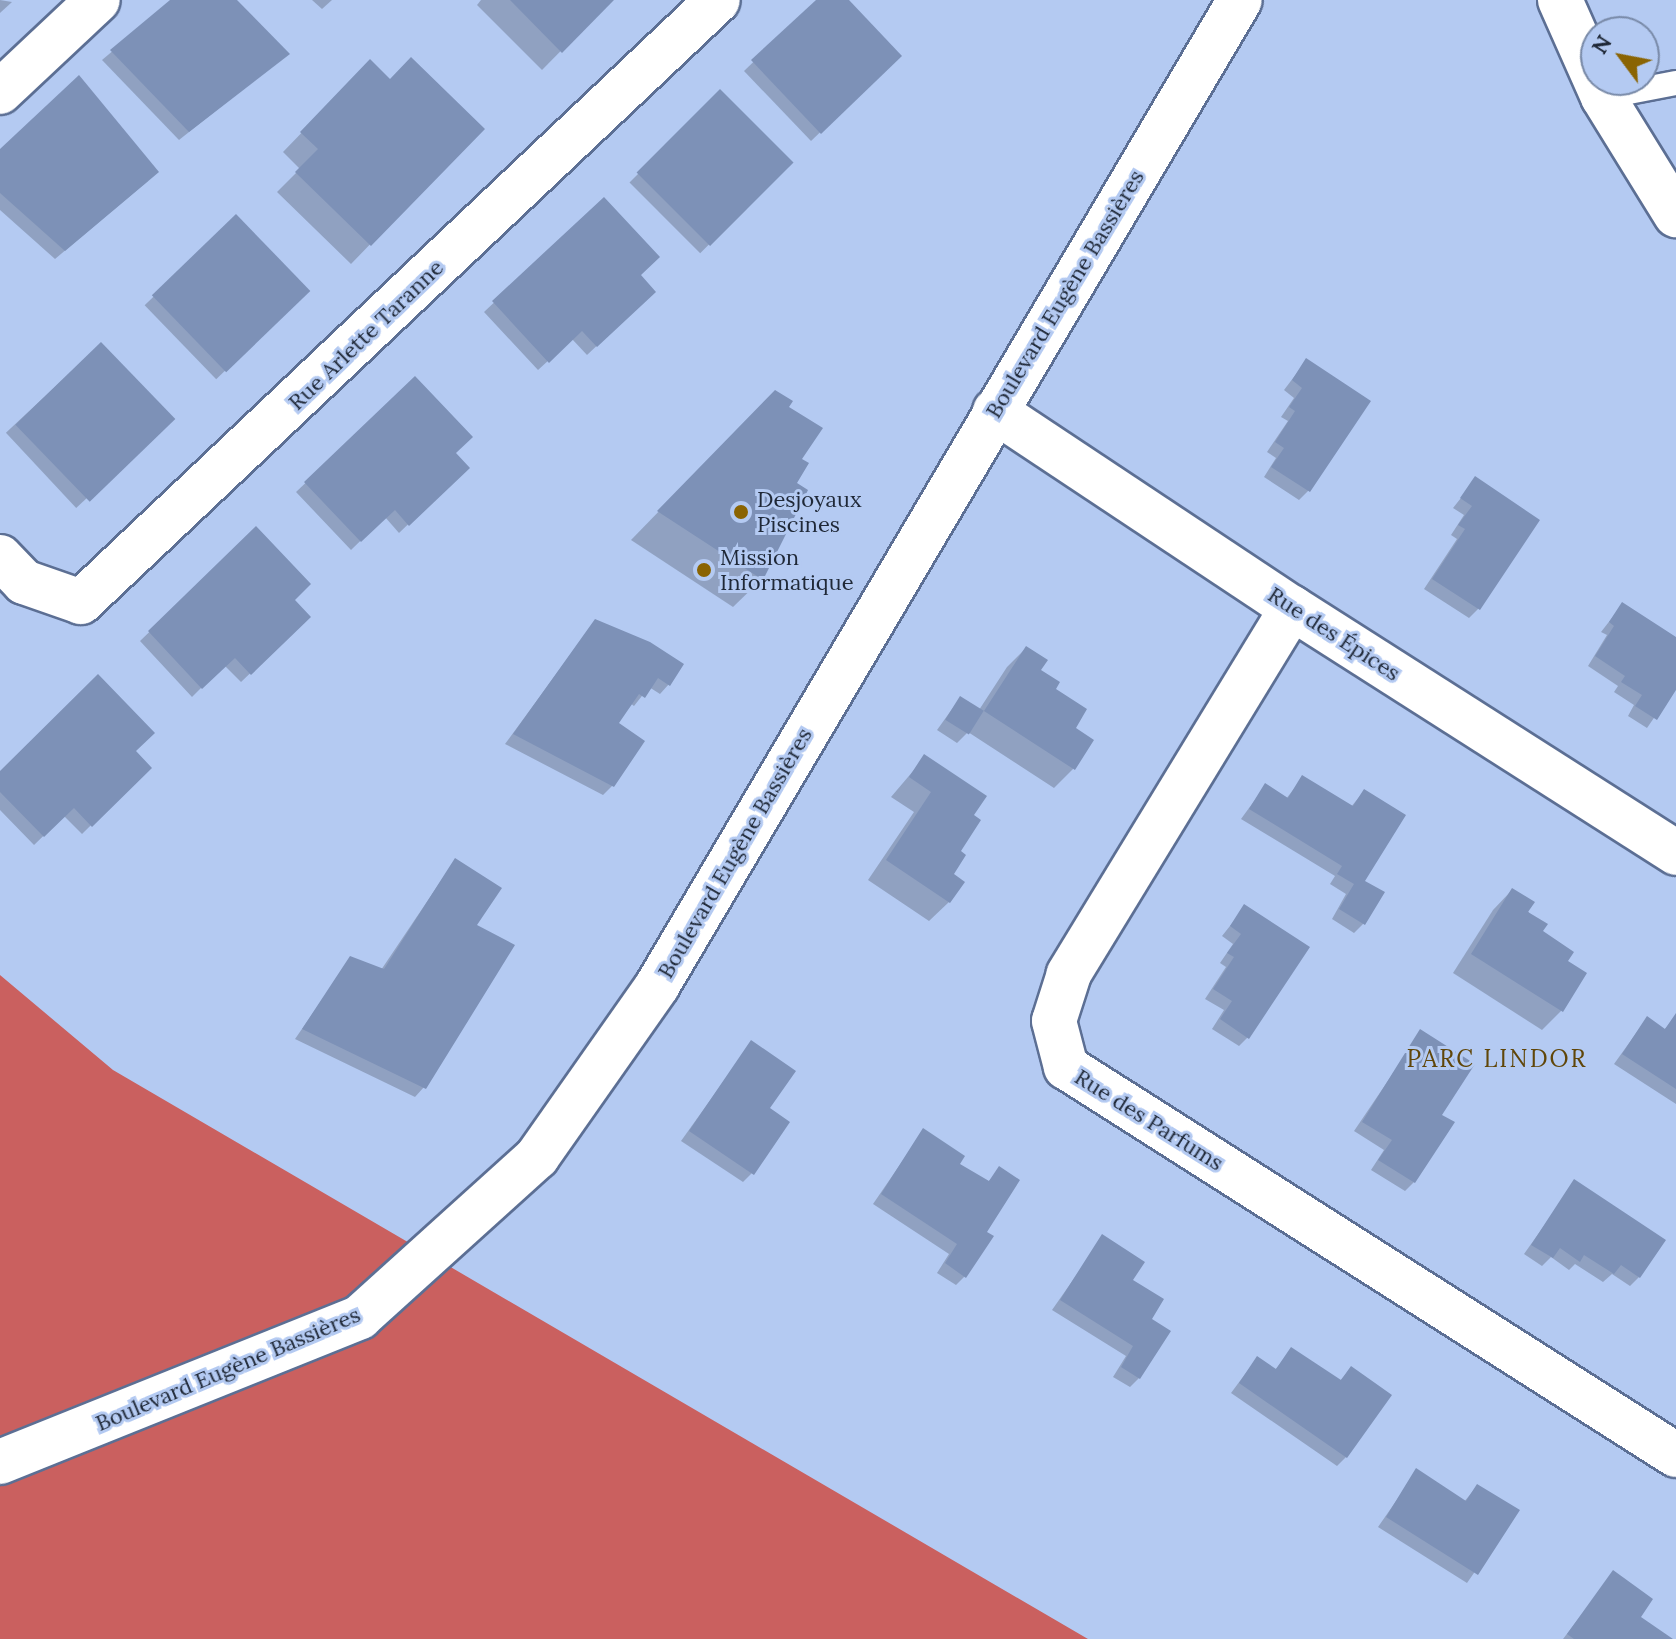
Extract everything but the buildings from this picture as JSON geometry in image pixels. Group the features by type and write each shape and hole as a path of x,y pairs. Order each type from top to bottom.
{"street":[{"path":"0,92 98,0"},
{"name":"Rue Arlette Taranne","path":"0,557 24,582 81,602 718,0"},
{"name":"Boulevard Eugène Bassières","path":"0,1462 360,1317 537,1157 657,986 1240,0"},
{"path":"1560,0 1603,97 1676,215"},
{"name":"Rue des Épices","path":"995,411 1292,608 1676,853"},
{"name":"Rue des Parfums","path":"1292,608 1069,974 1054,1021 1066,1067 1676,1455"}],"lane":[{"path":"1603,97 1676,83"}],"shaded area":[{"path":"0,975 113,1070 1088,1639 0,1639"}],"place":[{"name":"Desjoyaux Piscines","path":"741,512"},
{"name":"Mission Informatique","path":"704,570"}],"district":[{"name":"PARC LINDOR","path":"1497,1059"}]}
